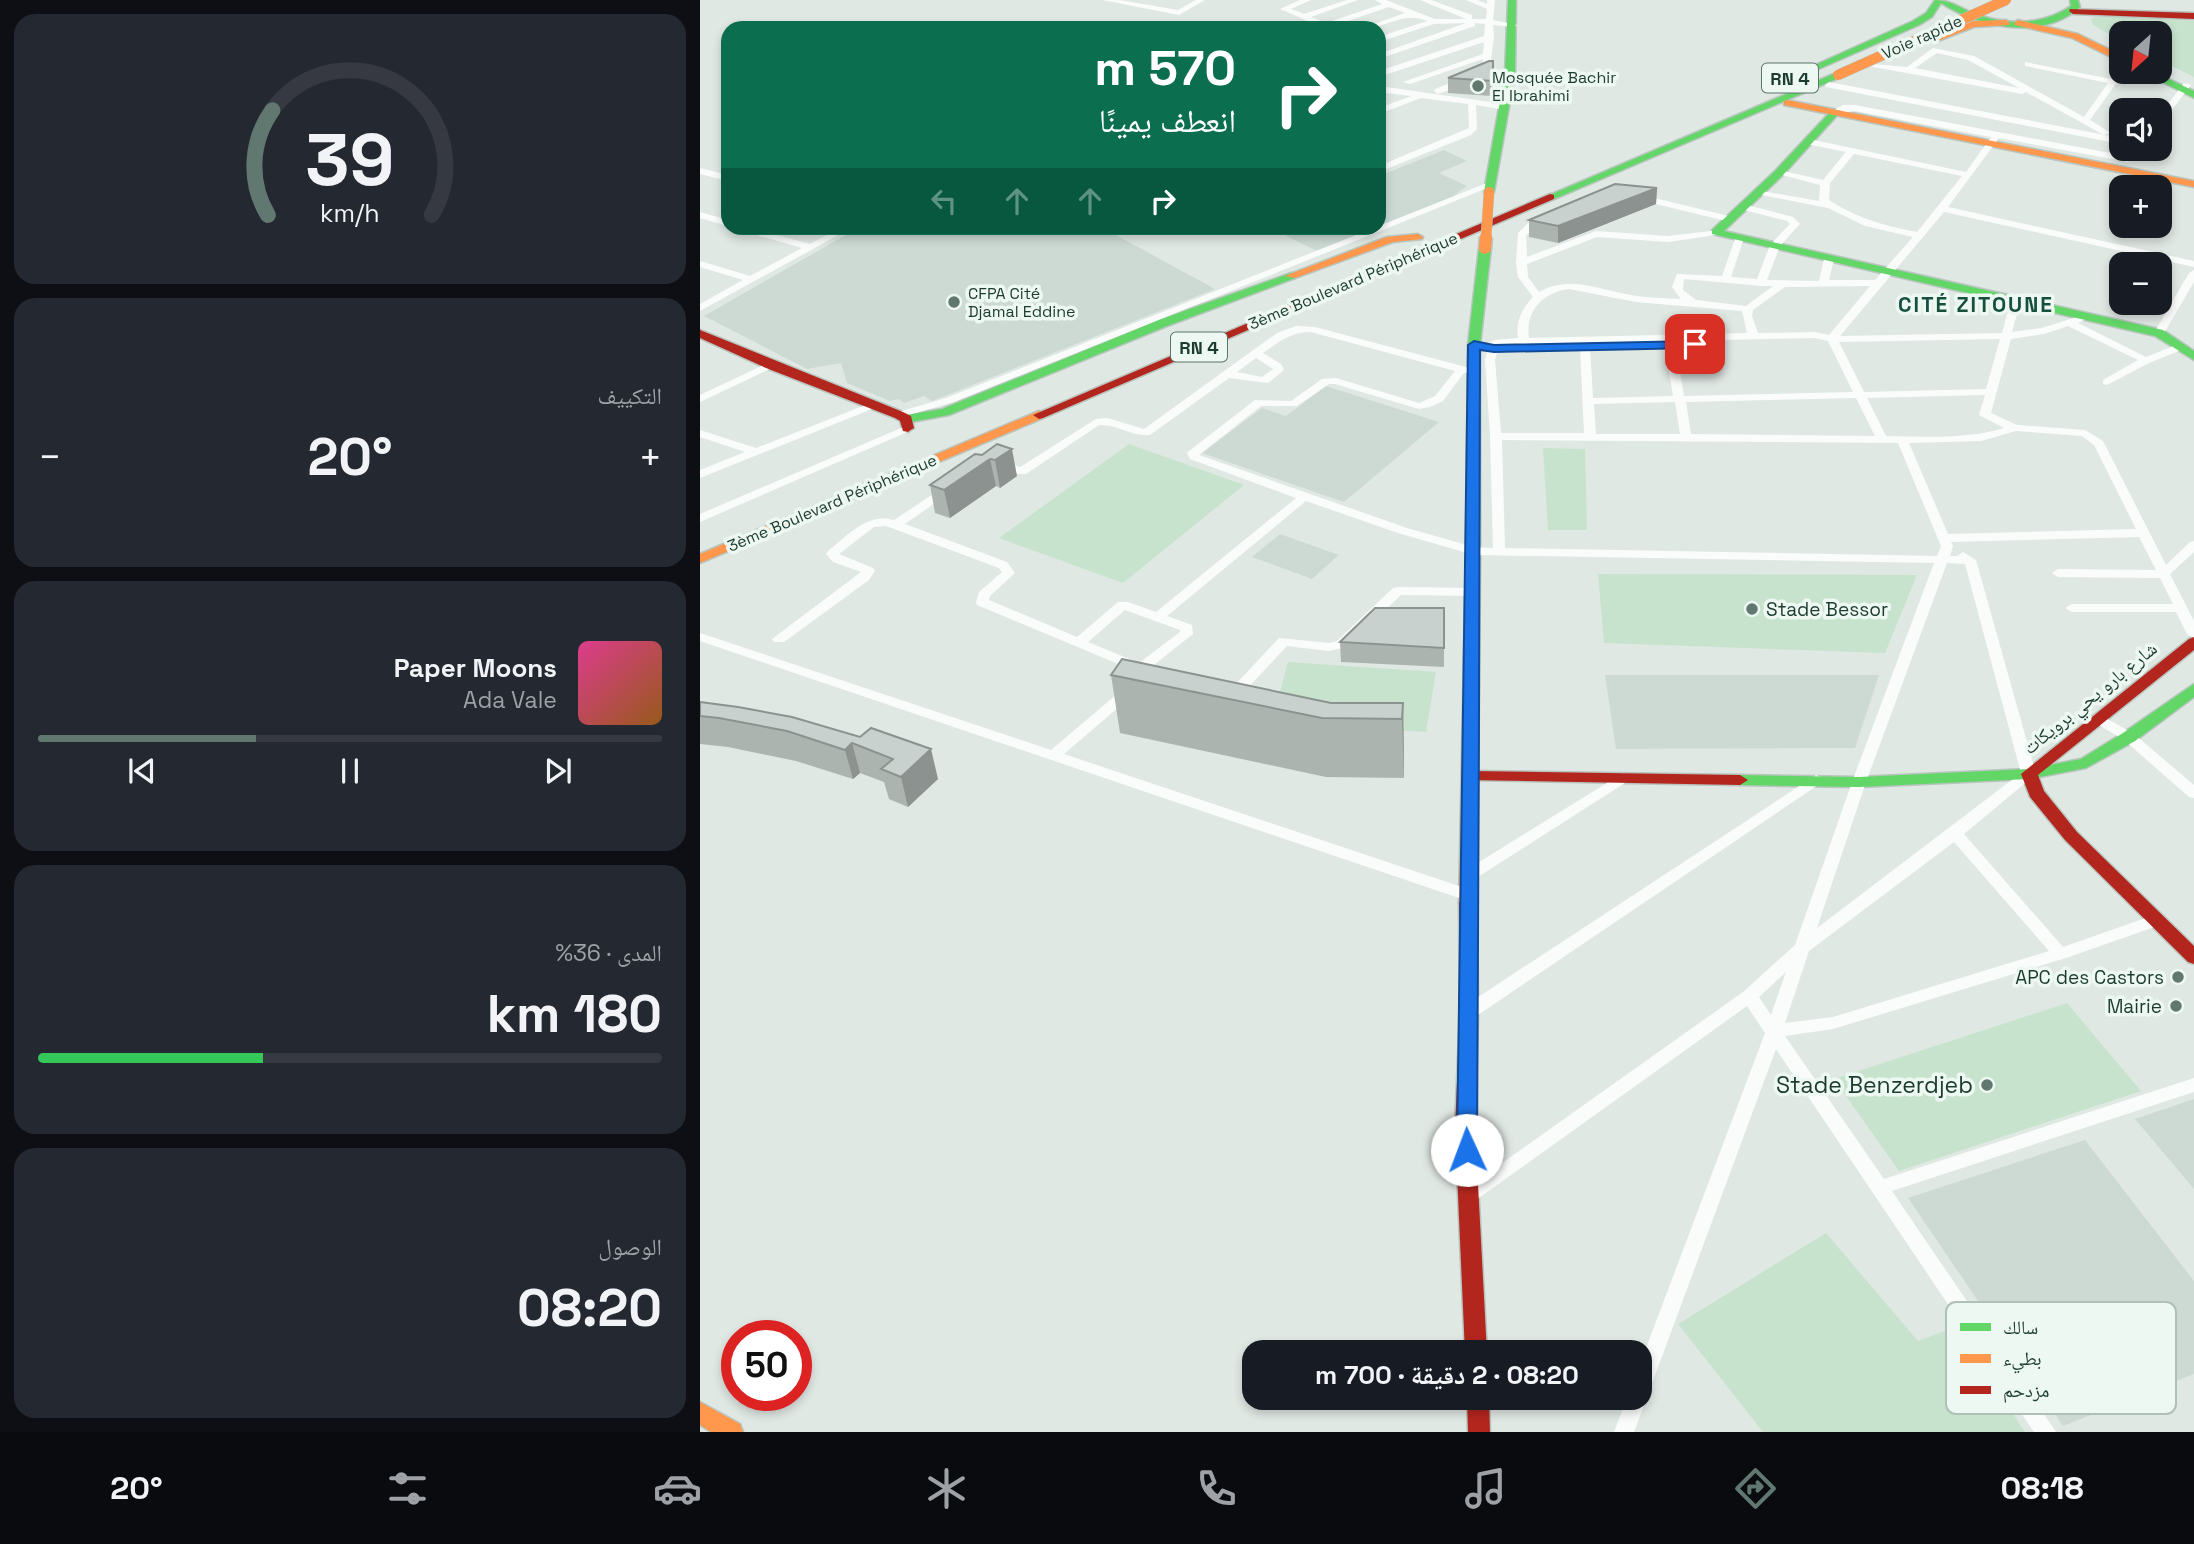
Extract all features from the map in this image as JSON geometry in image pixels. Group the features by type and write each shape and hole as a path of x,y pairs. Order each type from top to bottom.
{"main road":[{"path":"1476,1340 1465,1128 1474,592 1468,371 1487,346 1485,248 1490,189 1512,67 1513,0"},
{"path":"1941,0 1969,16 2075,36 2109,53"},
{"name":"3ème Boulevard Périphérique","path":"1636,151 1691,121 1916,23 1929,15 1941,0"},
{"name":"Voie rapide","path":"1831,77 1990,0"},
{"name":"Voie rapide","path":"1831,77 2006,0"},
{"path":"2075,6 2078,29 2109,46"},
{"name":"3ème Boulevard Périphérique","path":"1040,396 1418,237 1636,151 1831,77 1871,66 1902,65 1962,27 2049,21 2075,6 2194,15"},
{"name":"3ème Boulevard Périphérique","path":"1698,136 1787,103 1831,77"},
{"name":"3ème Boulevard Périphérique","path":"700,559 1698,136 1831,77"},
{"path":"2172,78 2189,89"},
{"path":"2172,82 2189,89"},
{"path":"1787,103 2124,163 2194,184"},
{"path":"1716,232 1779,173 1836,111"},
{"path":"1716,232 1829,259 1881,277 2076,320 2158,333 2187,352"},
{"path":"700,334 904,420 945,412 1163,323 1295,273 1391,239 1418,237"},
{"name":"شارع بارو يحي برويكات","path":"2029,774 2194,642"},
{"name":"شارع بارو يحي برويكات","path":"2029,774 2086,763 2129,737 2194,689"},
{"path":"1472,776 1859,782 2029,774 2036,793 2071,836 2194,957"},
{"path":"1478,1410 1479,1432"},
{"path":"700,1413 732,1432"}],"street":[{"path":"1107,0 1179,13 1200,0"},
{"path":"1307,0 1284,9 1314,21"},
{"path":"1304,17 1354,0"},
{"path":"1379,0 1459,30"},
{"path":"1424,0 1484,22"},
{"path":"1438,91 1486,71 1490,37 1484,22 1491,4 1471,0"},
{"path":"1344,21 1388,4"},
{"path":"1386,22 1412,13"},
{"path":"1386,38 1434,21 1514,25"},
{"path":"1386,55 1484,22"},
{"path":"1386,72 1490,37"},
{"path":"1386,49 1394,52"},
{"path":"1405,49 1452,66"},
{"path":"1902,65 1940,50 1965,55 2109,134"},
{"path":"2012,81 2034,54"},
{"path":"1406,82 1487,55"},
{"path":"2028,64 2113,82 2085,121"},
{"path":"1902,65 2036,94"},
{"path":"1831,77 2109,138"},
{"path":"2172,107 2189,89"},
{"path":"1386,90 1505,107"},
{"path":"1386,108 1419,96"},
{"path":"1386,166 1468,133 1473,129 1472,102"},
{"path":"1828,338 1969,175 1994,139"},
{"path":"1809,142 1969,175"},
{"path":"1853,150 1825,183 1824,201 1853,219 1881,229 1918,235"},
{"path":"700,170 721,176"},
{"path":"1779,173 1825,183"},
{"path":"1386,230 1490,189"},
{"path":"1759,192 1832,206"},
{"path":"1623,194 1730,219"},
{"path":"1743,207 1794,221 1795,224 1775,245 1761,283"},
{"path":"1941,208 2194,264"},
{"path":"700,215 721,221"},
{"path":"1538,297 1523,277 1521,235 1531,225 1552,215"},
{"path":"1521,263 1597,234 1668,239 1716,232"},
{"path":"767,235 810,247"},
{"path":"700,308 833,235"},
{"path":"700,519 950,400 1372,235"},
{"path":"1726,278 1740,238"},
{"path":"1824,282 1829,259"},
{"path":"700,264 752,280"},
{"path":"2158,333 2194,273"},
{"path":"1696,301 1682,296 1677,290 1676,284 1681,276 1783,284 1881,277"},
{"path":"1524,341 1521,322 1538,297 1565,287 1586,287 1628,298 1696,301 1748,309 1783,284"},
{"path":"1748,309 1747,316 1754,337"},
{"path":"2012,314 1985,415 2015,428"},
{"path":"1487,346 1524,341 1670,342 2007,335 2044,331 2076,320 2141,358"},
{"path":"982,464 993,462 1022,471 1096,422 1107,421 1146,433 1281,335 1296,330 1311,329 1468,371"},
{"path":"1487,346 1584,347 1815,335 1828,338 1882,439"},
{"path":"1670,342 1686,436"},
{"path":"1487,346 1496,436 1499,550"},
{"path":"1584,347 1590,438"},
{"path":"2107,382 2145,361 2187,352"},
{"path":"1228,374 1264,381 1279,370 1277,366 1256,354"},
{"path":"700,399 771,365"},
{"path":"1468,371 1427,406 1336,381 1326,381 1293,404 1259,402 1193,453 1194,457 1426,539 1474,551 1944,548 2144,533"},
{"path":"1588,401 1992,392"},
{"path":"700,474 873,405"},
{"path":"1496,436 1902,440 1981,438 2015,428 2074,431 2093,437 2194,634"},
{"path":"700,433 757,452"},
{"path":"1652,1358 1774,1031 1859,782 1944,548 1902,440"},
{"path":"897,524 961,479"},
{"path":"1159,616 1304,497"},
{"path":"779,639 869,571 837,559 832,554 837,547 870,524 878,522 897,524 1003,565 1009,573 984,595 982,602 1151,673"},
{"path":"2058,573 2163,574 2194,545"},
{"path":"1470,1195 1748,996 1802,948 2029,774 1970,560 1944,548"},
{"path":"1212,689 1224,692 1238,690 1284,641 1329,647 1342,644 1398,592 1474,592"},
{"path":"1054,755 1151,673 1187,628 1123,605 1079,643"},
{"path":"2072,608 2179,608"},
{"path":"700,637 1468,894"},
{"path":"2097,718 2129,737 2194,793"},
{"path":"1468,876 1623,778"},
{"path":"1469,1012 1816,780"},
{"path":"1955,833 2060,954"},
{"path":"1774,1031 1833,1023 2060,954 2157,920"},
{"path":"1748,996 1956,1302"},
{"path":"1878,1188 2194,1085"},
{"path":"1624,1432 1632,1410"},
{"path":"2034,1414 2046,1432"}],"shaded area":[{"path":"1444,150 1467,161 1439,173 1467,186 1448,200 1386,226 1386,173"},
{"name":"CFPA Cité Djamal Eddine","path":"846,235 1116,235 1215,289 932,401 924,396 904,403 898,399 890,401 847,383 841,363 807,369 704,316"},
{"path":"1284,235 1364,235 1321,253"},
{"path":"1326,386 1439,422 1344,502 1202,453 1262,408 1286,416"},
{"path":"1280,534 1339,555 1312,579 1252,557"},
{"path":"1605,675 1879,675 1855,748 1616,749"},
{"path":"2194,1099 2194,1189 2135,1119"},
{"path":"2085,1140 2194,1281 2194,1374 2176,1381 2176,1302 1979,1302 1908,1198"},
{"path":"2055,1414 2093,1414 2063,1426"}],"green space":[{"path":"2109,16 2194,21 2194,77 2172,66 2172,21 2109,21 2109,34 2093,25 2091,18"},
{"path":"1129,444 1244,485 1123,583 999,538"},
{"path":"1543,448 1585,449 1587,530 1548,530"},
{"name":"Stade Bessor","path":"1598,574 1917,575 1885,653 1604,643"},
{"path":"1288,662 1436,672 1426,732 1272,722"},
{"name":"Stade Benzerdjeb","path":"2067,1003 2141,1091 1899,1171 1834,1079"},
{"path":"1826,1233 1918,1341 1946,1330 1946,1414 2013,1414 2025,1432 1763,1432 1678,1324"}],"building":[{"path":"1493,61 1493,81 1448,78"},
{"path":"1615,184 1657,188 1558,226 1529,220"},
{"path":"997,444 1012,449 995,460 990,459 944,490 930,485 975,454 982,455"},
{"path":"1375,608 1444,608 1444,648 1340,642"},
{"path":"1122,659 1331,703 1403,703 1402,719 1322,718 1111,675"},
{"path":"700,702 792,717 860,737 871,728 931,749 901,777 881,769 893,759 852,743 845,750 787,731 700,716"}],"traffic: fast":[{"path":"1489,192 1510,73 1512,0"},
{"path":"1809,70 1916,23 1929,15 1939,0"},
{"path":"1942,0 1973,16 2009,24 2046,22 2076,7 2074,0"},
{"path":"1550,197 1838,75"},
{"path":"2172,84 2194,95"},
{"path":"1716,232 1779,173 1836,111"},
{"path":"1716,232 2159,333 2194,356"},
{"path":"1473,559 1474,345 1485,248"},
{"path":"906,419 945,412 1163,323 1291,276"},
{"path":"1740,780 1859,782 2029,774 2086,763 2129,737 2194,689"}],"traffic: slow":[{"path":"1838,75 2006,0"},
{"path":"1935,39 1973,24 2006,23"},
{"path":"2018,23 2075,36 2109,53"},
{"path":"1787,103 2194,184"},
{"path":"1485,248 1489,192"},
{"path":"1291,276 1391,239 1418,237"},
{"path":"700,559 1039,415"},
{"path":"1468,903 1473,559"},
{"path":"700,1413 732,1432"}],"traffic: jam":[{"path":"2073,11 2194,16"},
{"path":"1039,415 1550,197"},
{"path":"700,334 770,365 899,415 906,419 908,428"},
{"path":"2031,772 2194,642"},
{"path":"2029,774 2036,793 2071,836 2194,957"},
{"path":"1472,776 1740,780"},
{"path":"1468,903 1469,1012 1465,1128 1475,1340"},
{"path":"1478,1410 1479,1432"}],"place":[{"name":"Mosquée Bachir El Ibrahimi","path":"1478,86"},
{"name":"CFPA Cité Djamal Eddine","path":"954,302"},
{"name":"Stade Bessor","path":"1752,609"},
{"name":"APC des Castors","path":"2178,977"},
{"name":"Mairie","path":"2176,1006"},
{"name":"Stade Benzerdjeb","path":"1987,1085"}],"district":[{"name":"CITÉ ZITOUNE","path":"1976,304"}],"route":[{"path":"1467,1150 1468,876 1474,620 1474,345 1494,348 1695,344"}]}
